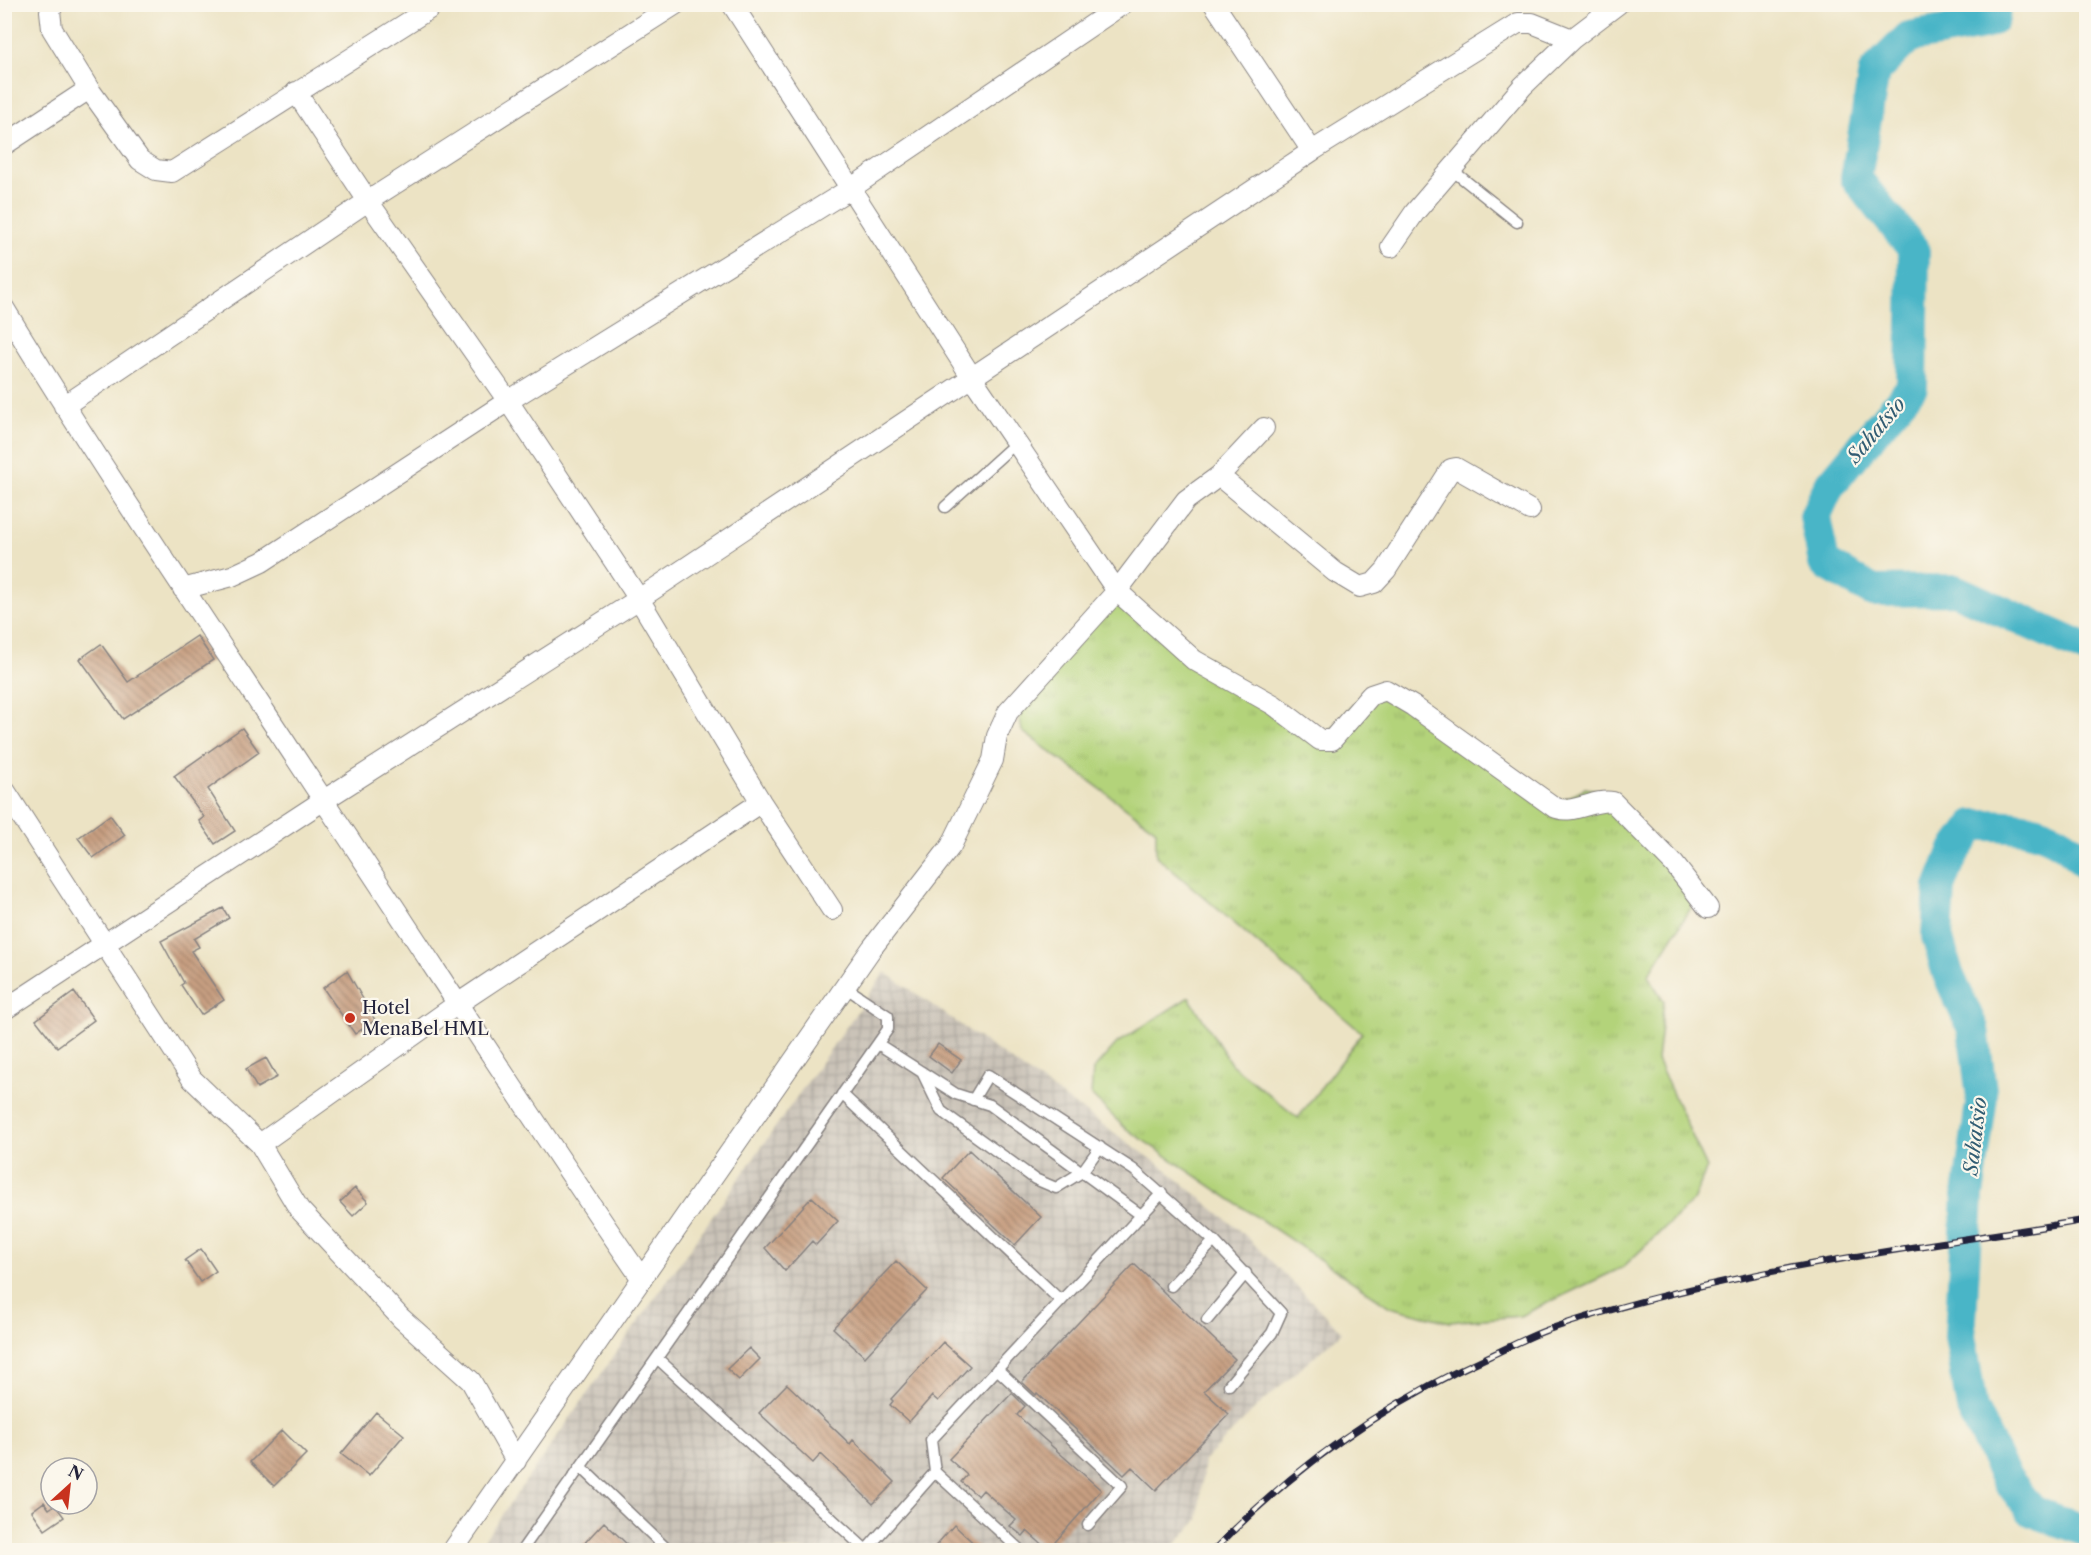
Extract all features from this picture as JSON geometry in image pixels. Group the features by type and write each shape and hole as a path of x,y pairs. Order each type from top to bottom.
{"street":[{"path":"54,4 50,11 52,29 89,89 140,160 156,170 171,172 429,9 433,4"},
{"path":"64,406 368,201 676,4"},
{"path":"732,4 973,379 1117,591 1194,660 1274,705 1320,740 1332,740 1371,695 1386,690 1413,706 1554,807 1571,810 1604,800 1614,802 1674,864 1708,908"},
{"path":"183,589 232,576 262,562 508,401 850,189 1124,4"},
{"path":"1214,4 1312,151"},
{"path":"1391,247 1415,212 1523,86 1572,39 1618,4"},
{"path":"4,1010 324,800 639,599 973,379 1312,151 1518,23 1532,23 1572,39"},
{"path":"4,145 89,89"},
{"path":"296,92 368,201 508,401 639,599 761,802 831,910"},
{"path":"4,308 64,406 324,800 456,1005 642,1280"},
{"path":"453,1551 845,987 951,846 993,760 997,736 1008,712 1117,591 1186,500 1219,476 1264,428"},
{"path":"1219,476 1335,572 1360,587 1374,583 1386,570 1451,469 1456,468 1530,510"},
{"path":"4,789 192,1079 260,1144 299,1209 401,1318 471,1382 516,1461"},
{"path":"260,1144 456,1005 761,802"}],"lane":[{"path":"1452,170 1517,222"},
{"path":"945,507 1017,442"},
{"path":"522,1551 888,1029 888,1016 845,987"},
{"path":"878,1044 956,1094 990,1105 1141,1215"},
{"path":"922,1072 941,1111 1035,1179 1056,1188 1082,1172 1100,1147"},
{"path":"973,1100 988,1075 1134,1170 1162,1193 1246,1273 1281,1313 1272,1333 1229,1385"},
{"path":"842,1094 1061,1301"},
{"path":"1020,1551 935,1472 931,1440 1162,1193"},
{"path":"1171,1286 1214,1241"},
{"path":"1207,1320 1246,1273"},
{"path":"657,1358 866,1550 935,1472"},
{"path":"997,1369 1122,1486 1088,1525"},
{"path":"581,1467 668,1551"}],"shaded area":[{"path":"885,972 1163,1167 1246,1236 1342,1332 1257,1407 1204,1460 1198,1520 1170,1550 477,1550"}],"green space":[{"path":"1120,592 1320,742 1370,686 1555,804 1585,788 1602,791 1695,896 1691,908 1648,976 1664,1001 1657,1060 1707,1168 1693,1201 1623,1267 1520,1316 1449,1322 1390,1307 1125,1128 1091,1095 1093,1070 1117,1043 1189,997 1231,1064 1298,1118 1362,1033 1156,856 1156,830 1022,731 1019,713"}],"building":[{"path":"197,636 213,660 123,719 80,659 101,644 128,682"},
{"path":"242,728 259,752 208,789 235,831 215,844 199,821 204,817 174,776"},
{"path":"110,815 125,835 93,858 78,838"},
{"path":"223,908 229,918 194,939 199,947 191,951 224,1000 201,1015 181,985 184,983 161,941"},
{"path":"347,971 375,1020 355,1034 323,988"},
{"path":"74,992 94,1020 57,1047 36,1020"},
{"path":"938,1044 961,1060 952,1073 929,1056"},
{"path":"266,1058 277,1077 257,1088 246,1069"},
{"path":"969,1150 1041,1217 1015,1245 943,1178"},
{"path":"355,1188 368,1202 353,1216 340,1202"},
{"path":"812,1197 838,1221 816,1245 812,1241 785,1271 765,1248"},
{"path":"201,1249 216,1271 200,1282 185,1260"},
{"path":"896,1261 927,1290 865,1357 833,1328"},
{"path":"1134,1264 1235,1359 1204,1391 1229,1414 1156,1490 1132,1467 1124,1475 1037,1393 1036,1395 1022,1382"},
{"path":"943,1342 970,1366 938,1401 932,1396 909,1422 890,1405 893,1401 891,1399"},
{"path":"749,1348 760,1359 739,1380 727,1369"},
{"path":"787,1384 850,1444 853,1440 895,1482 873,1504 821,1454 813,1463 759,1413"},
{"path":"1012,1393 1025,1406 1017,1415 1101,1490 1048,1550 1027,1531 1023,1536 1010,1526 1016,1520 983,1490 978,1496 961,1482 967,1475 949,1459"},
{"path":"376,1412 404,1435 369,1476 341,1454"},
{"path":"282,1430 306,1454 274,1486 250,1462"},
{"path":"39,1506 39,1516 64,1517 45,1530 32,1511"},
{"path":"604,1522 634,1551 577,1551"},
{"path":"954,1525 982,1551 931,1551"}],"waterway":[{"name":"Sahatsio","path":"1996,4 1994,18 1984,24 1909,37 1874,72 1856,178 1914,250 1912,387 1829,486 1815,517 1824,563 1873,591 1955,590 2086,649"},
{"name":"Sahatsio","path":"2086,864 2062,843 2035,831 2021,827 1974,825 1953,854 1940,887 1937,936 1948,974 1973,1029 1982,1097 1968,1195 1960,1336 1972,1409 2005,1476 2032,1511 2086,1531"}],"railway":[{"path":"1214,1550 1276,1491 1377,1416 1451,1374 1547,1330 1613,1309 1746,1277 1882,1252 2086,1220"}],"place":[{"name":"Hotel MenaBel HML","path":"350,1018"}]}
